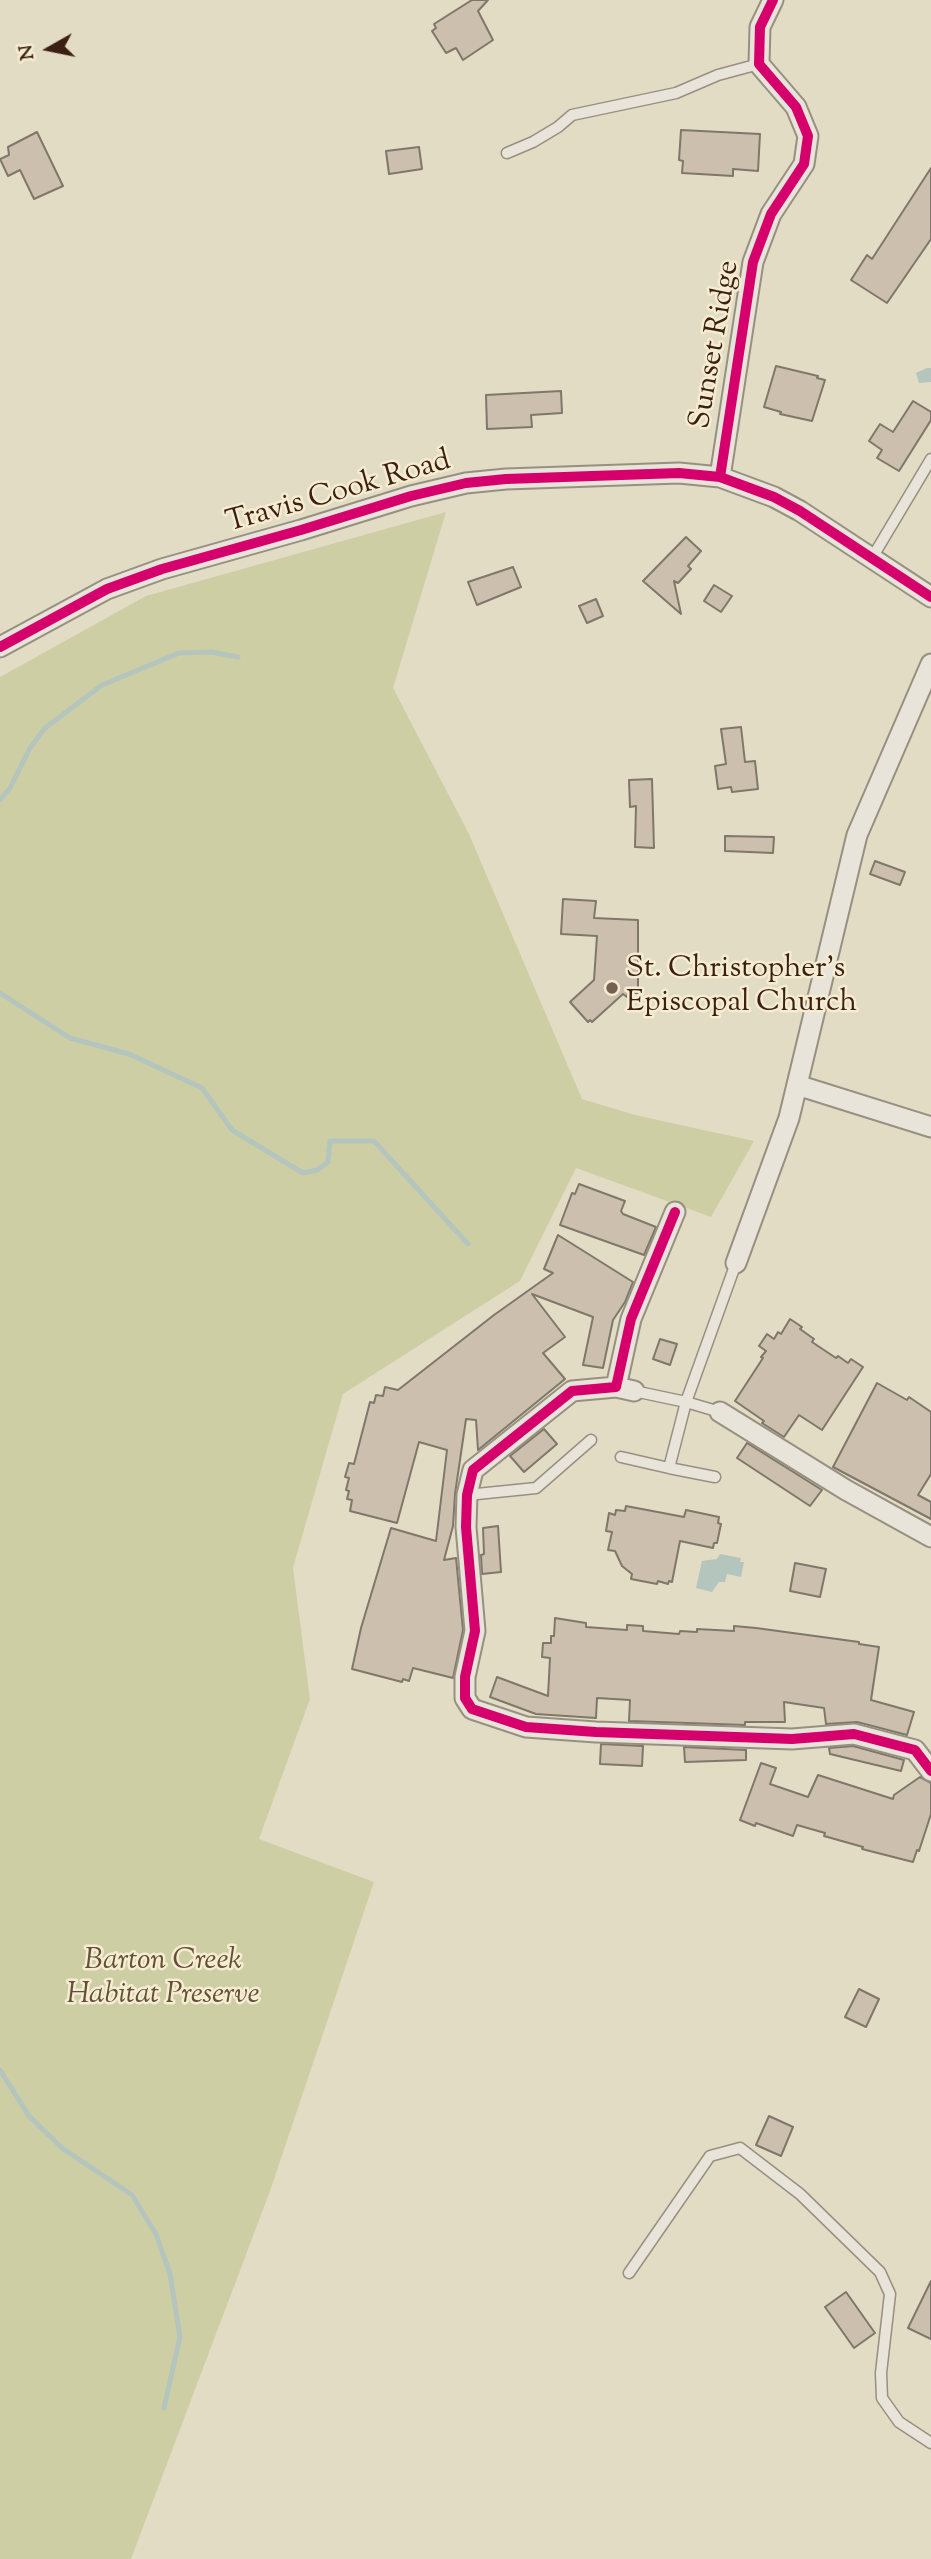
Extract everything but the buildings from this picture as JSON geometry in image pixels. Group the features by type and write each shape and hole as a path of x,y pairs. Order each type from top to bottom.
{"street":[{"path":"760,64 760,27 774,0"},
{"name":"Sunset Ridge","path":"720,477 753,262 771,214 804,164 808,136 796,107 760,64"},
{"name":"Travis Cook Road","path":"0,647 118,585 162,569 411,496 466,483 506,479 679,473 720,477 774,497 931,597"},
{"path":"736,1263 789,1118 857,835 931,664"},
{"path":"797,1085 931,1127"},
{"path":"675,1212 631,1319 625,1389 572,1391 473,1470 467,1495 466,1527 475,1631 465,1677 465,1698 472,1709 526,1727 792,1739 854,1734 915,1750 931,1771"},
{"path":"720,1412 846,1490 931,1537"}],"lane":[{"path":"507,153 541,137 572,115 676,93 728,71 760,64"},
{"path":"872,558 931,459"},
{"path":"669,1468 686,1402 736,1263"},
{"path":"625,1389 720,1412"},
{"path":"467,1495 536,1488 591,1440"},
{"path":"621,1457 715,1477"},
{"path":"629,2273 710,2156 740,2148 800,2194 880,2272 890,2294 881,2373 882,2399 899,2421 931,2443"}],"green space":[{"name":"Barton Creek Habitat Preserve","path":"446,512 393,688 469,834 582,1099 635,1115 754,1141 711,1217 576,1168 520,1281 343,1394 293,1568 310,1699 259,1839 374,1882 270,2191 131,2559 0,2559 0,677 146,596"}],"shaded area":[{"path":"931,368 931,382 919,383 916,373"},
{"path":"720,1554 741,1558 740,1562 744,1562 741,1577 727,1574 725,1582 719,1582 712,1592 696,1588 702,1561 717,1559"}],"waterway":[{"path":"0,800 10,788 30,748 45,728 102,685 179,653 211,652 238,657"},
{"path":"0,993 70,1038 129,1054 202,1088 232,1130 303,1173 317,1170 328,1162 330,1141 374,1141 468,1244"},
{"path":"0,2070 29,2116 62,2148 132,2195 156,2234 170,2274 180,2337 164,2408"}],"cycle path":[{"path":"720,477 753,262 771,214 804,164 808,136 796,107 759,64 760,27 773,0"},
{"path":"0,647 107,589 162,569 411,496 466,483 506,479 679,473 720,477 774,497 800,511 931,597"},
{"path":"675,1212 631,1319 616,1387 572,1391 473,1470 467,1495 466,1527 475,1631 465,1677 465,1698 472,1709 526,1727 792,1739 854,1734 915,1750 931,1771"}],"place":[{"name":"St. Christopher’s Episcopal Church","path":"612,988"}]}
